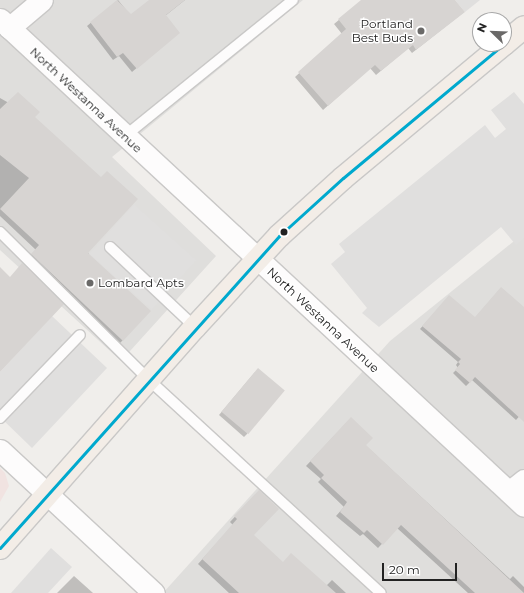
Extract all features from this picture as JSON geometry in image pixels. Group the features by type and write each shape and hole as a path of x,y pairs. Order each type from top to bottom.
{"main road":[{"path":"512,37 524,27"},
{"path":"2,542 48,494 148,379 256,259 343,178 494,52"}],"street":[{"path":"4,24 42,0"},
{"name":"North Westanna Avenue","path":"4,24 256,259 519,492"},
{"path":"0,450 154,593"}],"lane":[{"path":"125,136 293,0"},
{"path":"0,232 148,379 381,593"},
{"path":"110,247 195,327"},
{"path":"0,418 80,335"}],"shaded area":[{"path":"0,0 303,0 112,157 216,256 121,361 0,250"},
{"path":"455,0 480,0 465,12"},
{"path":"514,92 524,104 524,238 516,245 501,227 379,327 362,313 367,308 331,264 345,252 339,244 485,125 495,138 506,129 491,110"},
{"path":"134,204 196,260 152,310 89,254"},
{"path":"524,233 524,593 163,593 390,341"},
{"path":"52,316 107,368 32,448 0,417 0,372"},
{"path":"0,468 5,473 9,486 0,502"},
{"path":"51,548 72,567 48,593 11,593"}],"building":[{"path":"117,0 131,14 149,0 185,0 166,15 180,33 137,69 123,53 117,57 90,22"},
{"path":"361,0 455,0 465,12 416,50 413,45 381,71 375,65 328,106 298,72 346,29 338,19"},
{"path":"18,92 40,112 35,117 101,177 107,171 138,199 88,253 151,311 123,341 31,254 39,245 0,209 29,178 0,155 0,109"},
{"path":"22,263 64,304 0,372 0,267 10,277"},
{"path":"501,287 524,307 524,422 475,377 470,383 455,370 460,364 458,362 461,359 422,326 449,295 475,317"},
{"path":"258,368 285,390 248,434 221,412"},
{"path":"351,417 373,438 366,445 524,593 475,593 401,525 383,545 367,530 364,533 340,512 347,502 321,478 324,475 310,461"},
{"path":"259,490 279,509 254,535 283,562 291,553 336,593 239,593 202,559 237,519 234,516"}],"transit line":[{"path":"0,548 279,236 343,178 494,52"}],"place":[{"name":"Portland Best Buds","path":"421,31"},
{"name":"Lombard Apts","path":"90,283"}]}
